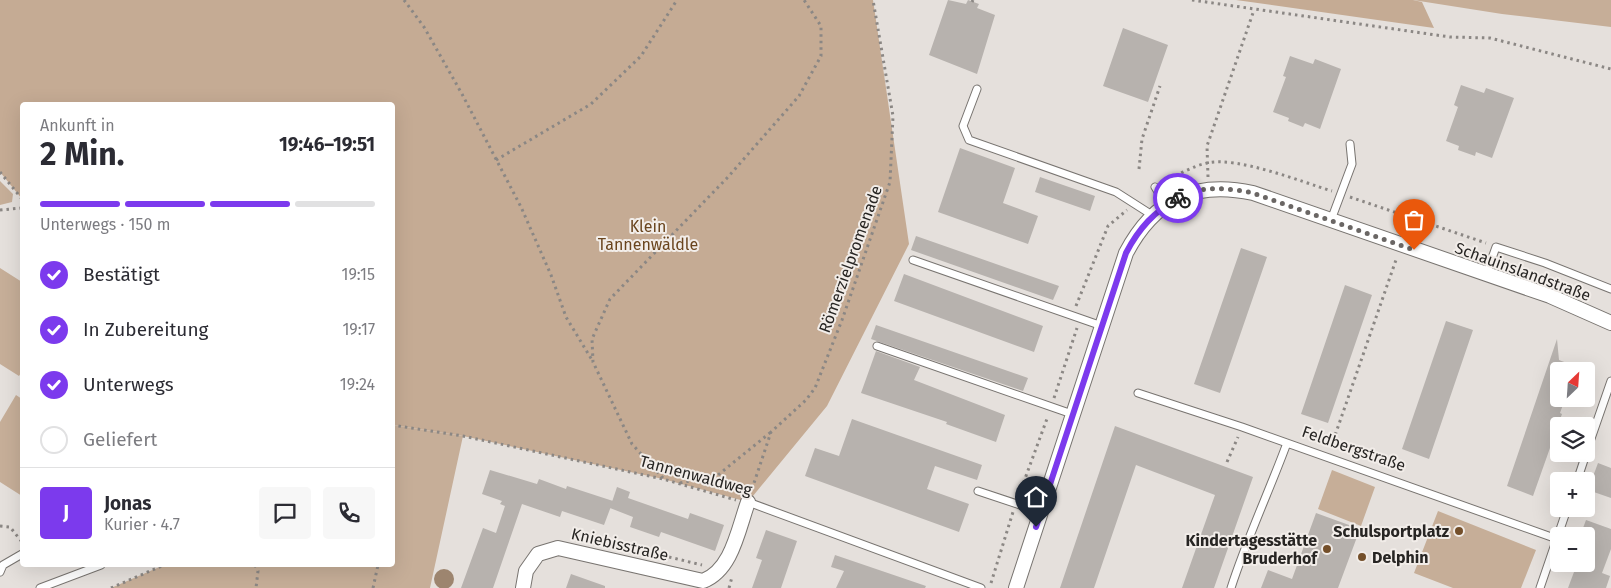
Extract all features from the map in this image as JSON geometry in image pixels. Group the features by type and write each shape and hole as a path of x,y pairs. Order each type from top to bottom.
{"street":[{"name":"Schauinslandstraße","path":"1166,204 1184,194 1209,189 1233,188 1253,193 1550,296 1611,323"},
{"path":"1016,588 1126,253 1137,233 1152,215 1166,204"},
{"name":"Kniebisstraße","path":"523,588 526,572 538,554 558,548 704,584 715,576 725,564 748,502"}],"lane":[{"path":"977,89 963,126 969,140 1116,192 1152,215"},
{"path":"1331,220 1352,164 1350,144"},
{"path":"1155,187 1166,204"},
{"path":"1486,275 1496,247 1545,263 1611,289"},
{"path":"913,260 1102,326"},
{"path":"877,346 1072,414"},
{"path":"1595,427 1611,381"},
{"name":"Feldbergstraße","path":"1138,393 1287,443 1550,537"},
{"path":"1231,588 1246,541 1260,508 1267,498 1287,443"},
{"path":"978,491 1041,512"},
{"name":"Tannenwaldweg","path":"748,502 982,588"},
{"path":"0,572 4,565 20,555"},
{"path":"1540,588 1550,559"},
{"path":"40,588 95,567"}],"path":[{"path":"404,0 424,27 496,160 540,249 566,317 593,362 632,444 663,479"},
{"path":"496,160 591,104 640,56 677,0"},
{"path":"593,362 592,339 610,300 728,178 799,96 821,56 821,26 804,0"},
{"name":"Römerzielpromenade","path":"748,502 771,432 806,400 815,388 842,320 890,182 893,116 874,0"},
{"path":"1192,0 1450,37 1490,38 1611,68"},
{"path":"1209,189 1207,146 1254,10"},
{"path":"1139,169 1142,139 1160,86"},
{"path":"0,172 20,197"},
{"path":"0,210 20,208"},
{"path":"1328,458 1401,245"},
{"path":"989,588 1016,503 1080,319"},
{"name":"Tannenwaldweg","path":"395,425 463,436 663,479 748,502"},
{"path":"1228,462 1242,428"},
{"path":"677,483 718,475 771,432"},
{"path":"0,526 10,527 20,540"},
{"path":"111,588 159,567"},
{"path":"256,567 258,571 256,588"},
{"path":"373,588 378,567"}],"shaded area":[{"path":"1413,0 1611,0 1611,27 1502,14"},
{"path":"0,181 13,194 12,202 0,205"},
{"path":"0,268 20,281 20,374 19,376 0,364"},
{"path":"16,395 20,398 20,495 0,482 0,422"},
{"path":"395,425 463,436 430,588 111,588 159,567 395,567"},
{"path":"1332,470 1375,487 1361,526 1318,509"},
{"name":"Schulsportplatz","path":"1438,511 1536,550 1521,588 1453,588 1414,573"},
{"path":"444,569 451,572 454,579 451,586 444,589 437,586 434,579 437,572"}],"green space":[{"name":"Klein Tannenwäldle","path":"0,0 873,0 909,244 827,406 748,502 663,479 463,436 395,425 395,102 20,102 20,197 0,172"},
{"path":"1236,0 1413,0 1422,2 1434,28"}],"building":[{"path":"948,0 966,4 968,0 979,4 977,8 995,15 977,74 929,55"},
{"path":"1123,28 1168,45 1148,102 1103,86"},
{"path":"1290,56 1313,64 1315,59 1341,69 1320,129 1305,123 1303,127 1288,121 1289,118 1273,112 1286,77 1283,76"},
{"path":"1461,85 1484,93 1486,88 1514,98 1492,158 1476,152 1475,156 1458,150 1459,146 1446,141 1458,107 1454,105"},
{"path":"960,148 1015,168 1003,203 1038,216 1028,244 938,212"},
{"path":"1040,177 1095,196 1090,211 1035,192"},
{"path":"916,236 1059,286 1053,300 911,250"},
{"path":"1241,248 1267,257 1220,393 1194,384"},
{"path":"904,274 1043,326 1034,352 894,301"},
{"path":"1345,285 1372,295 1328,423 1301,414"},
{"path":"1446,321 1473,330 1429,459 1402,449"},
{"path":"876,325 1028,378 1023,391 871,339"},
{"path":"1557,339 1559,360 1564,362 1550,362 1550,408 1562,408 1560,413 1562,414 1561,417 1550,417 1550,448 1533,496 1507,486"},
{"path":"876,351 920,367 914,380 1005,415 996,442 946,424 947,422 861,393"},
{"path":"852,419 982,465 977,480 935,466 927,489 969,504 959,532 805,476 815,448 839,456"},
{"path":"1115,426 1253,477 1214,588 1182,588 1215,495 1136,465 1094,588 1060,588"},
{"path":"1598,463 1611,468 1611,498 1595,492 1595,472"},
{"path":"490,470 537,484 539,479 566,489 567,486 613,501 604,525 562,511 560,517 522,504 493,588 461,588 483,528 496,533 505,506 500,504 502,501 482,494"},
{"path":"617,487 630,492 628,498 688,519 690,513 724,525 715,551 661,532 659,537 630,527 633,517 610,508"},
{"path":"1316,513 1360,529 1338,588 1261,588 1268,570 1292,579"},
{"path":"1586,520 1611,529 1611,549 1602,573 1610,576 1606,588 1568,588 1574,572 1595,572 1595,527 1583,527"},
{"path":"766,530 797,541 781,588 752,588 762,560 756,558"},
{"path":"835,555 926,586 925,588 836,588 844,571 831,567"},
{"path":"571,574 605,586 605,588 566,588"}],"way so far":[{"path":"1178,198 1184,194 1209,189 1233,188 1305,209 1414,250"}],"place":[{"name":"Schulsportplatz","path":"1459,531"},
{"name":"Kindertagesstätte Bruderhof","path":"1327,549"},
{"name":"Delphin","path":"1362,557"}],"route":[{"path":"1036,527 1084,376 1126,253 1137,233 1152,215 1166,204 1178,198"}]}
